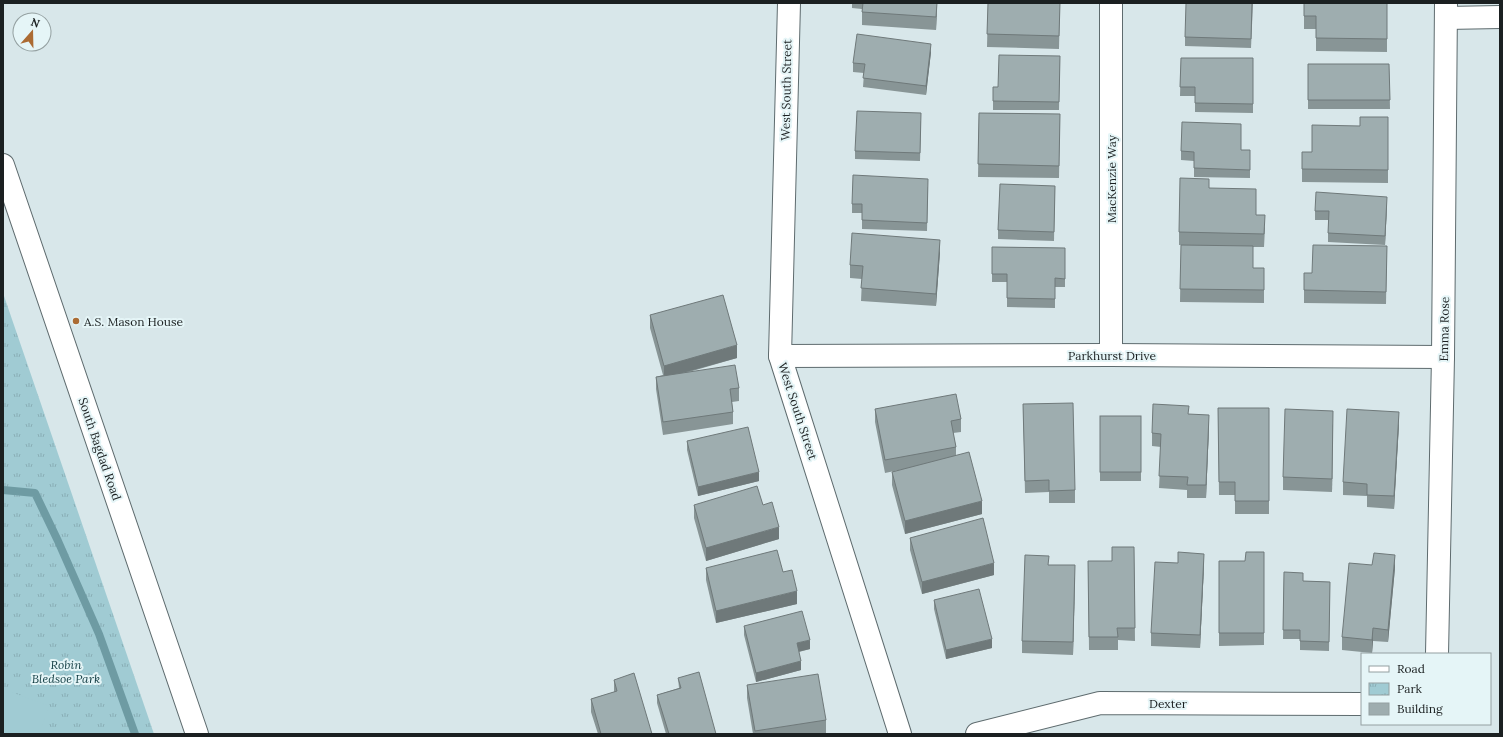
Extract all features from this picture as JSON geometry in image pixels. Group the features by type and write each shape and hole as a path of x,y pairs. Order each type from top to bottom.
{"street":[{"name":"West South Street","path":"788,3 780,356 900,734"},
{"name":"MacKenzie Way","path":"1111,3 1111,355"},
{"path":"1446,10 1500,17"},
{"name":"Emma Rose","path":"1437,653 1443,356 1446,10"},
{"name":"South Bagdad Road","path":"3,165 197,734"},
{"name":"Parkhurst Drive","path":"780,356 1443,356"},
{"name":"Dexter","path":"977,734 1100,703 1361,704"}],"green space":[{"name":"Robin Bledsoe Park","path":"3,293 154,734 3,734"},
{"path":"3,689 49,706 39,734 3,734"}],"building":[{"path":"863,3 937,3 936,17 862,12"},
{"path":"988,3 1060,3 1059,36 987,34"},
{"path":"1186,3 1252,3 1251,39 1185,37"},
{"path":"1304,3 1387,3 1387,39 1316,38 1316,16 1304,16"},
{"path":"857,34 931,44 926,86 863,78 865,64 853,63"},
{"path":"999,55 1060,56 1059,102 993,101 993,87 998,87"},
{"path":"1181,58 1253,58 1253,104 1195,103 1195,87 1180,87"},
{"path":"1308,64 1389,64 1390,100 1308,100"},
{"path":"857,111 921,113 920,153 855,151"},
{"path":"979,113 1060,114 1059,166 978,164"},
{"path":"1360,117 1388,117 1388,170 1302,169 1302,152 1312,152 1312,125 1360,126"},
{"path":"1182,122 1241,124 1241,150 1250,150 1250,170 1194,168 1194,152 1181,151"},
{"path":"853,175 928,179 927,223 862,220 862,204 852,204"},
{"path":"1180,178 1209,179 1209,188 1256,189 1256,215 1265,215 1264,234 1179,232"},
{"path":"1000,184 1055,186 1054,232 998,230"},
{"path":"1316,192 1387,197 1385,236 1328,233 1329,211 1315,211"},
{"path":"852,233 940,240 936,294 861,288 863,266 850,265"},
{"path":"1181,245 1253,246 1253,268 1264,268 1264,290 1180,289"},
{"path":"1313,245 1387,246 1386,292 1304,290 1304,273 1312,273"},
{"path":"992,247 1065,248 1065,279 1055,278 1055,299 1007,298 1007,274 992,274"},
{"path":"723,295 737,345 664,366 650,315"},
{"path":"735,365 739,388 730,389 733,412 663,422 656,377"},
{"path":"956,394 961,419 951,421 956,447 885,460 875,409"},
{"path":"1073,403 1075,490 1049,491 1049,480 1025,481 1023,404"},
{"path":"1153,404 1189,406 1188,414 1209,415 1206,485 1187,485 1188,477 1159,476 1161,434 1152,433"},
{"path":"1218,408 1269,408 1269,501 1235,501 1235,482 1219,482"},
{"path":"1285,409 1333,411 1332,479 1283,477"},
{"path":"1347,409 1399,412 1394,496 1367,495 1367,484 1343,482"},
{"path":"1100,416 1141,416 1141,472 1100,472"},
{"path":"748,427 759,472 698,487 687,441"},
{"path":"969,452 982,501 905,521 892,472"},
{"path":"757,486 763,505 772,502 779,527 706,548 694,505"},
{"path":"983,518 994,563 922,582 910,538"},
{"path":"1112,547 1134,547 1135,628 1117,628 1118,637 1089,637 1088,561 1112,561"},
{"path":"777,550 783,572 792,570 797,591 716,611 706,568"},
{"path":"1178,552 1204,554 1200,635 1151,633 1155,562 1178,563"},
{"path":"1246,552 1264,552 1264,633 1219,633 1219,561 1245,561"},
{"path":"1374,553 1395,555 1388,630 1373,628 1372,640 1342,637 1349,563 1372,565"},
{"path":"1025,555 1049,556 1048,565 1075,565 1073,642 1022,641"},
{"path":"1284,572 1303,573 1303,581 1330,582 1329,642 1300,641 1300,630 1283,630"},
{"path":"979,589 992,639 946,650 934,600"},
{"path":"802,611 810,640 797,643 801,661 756,673 744,626"},
{"path":"699,672 716,734 669,734 657,695 681,688 678,678"},
{"path":"634,673 652,734 601,734 591,699 617,691 614,680"},
{"path":"818,674 826,720 755,731 747,685"}],"waterway":[{"path":"3,490 35,493 99,634 135,734"}],"place":[{"name":"A.S. Mason House","path":"76,321"}]}
